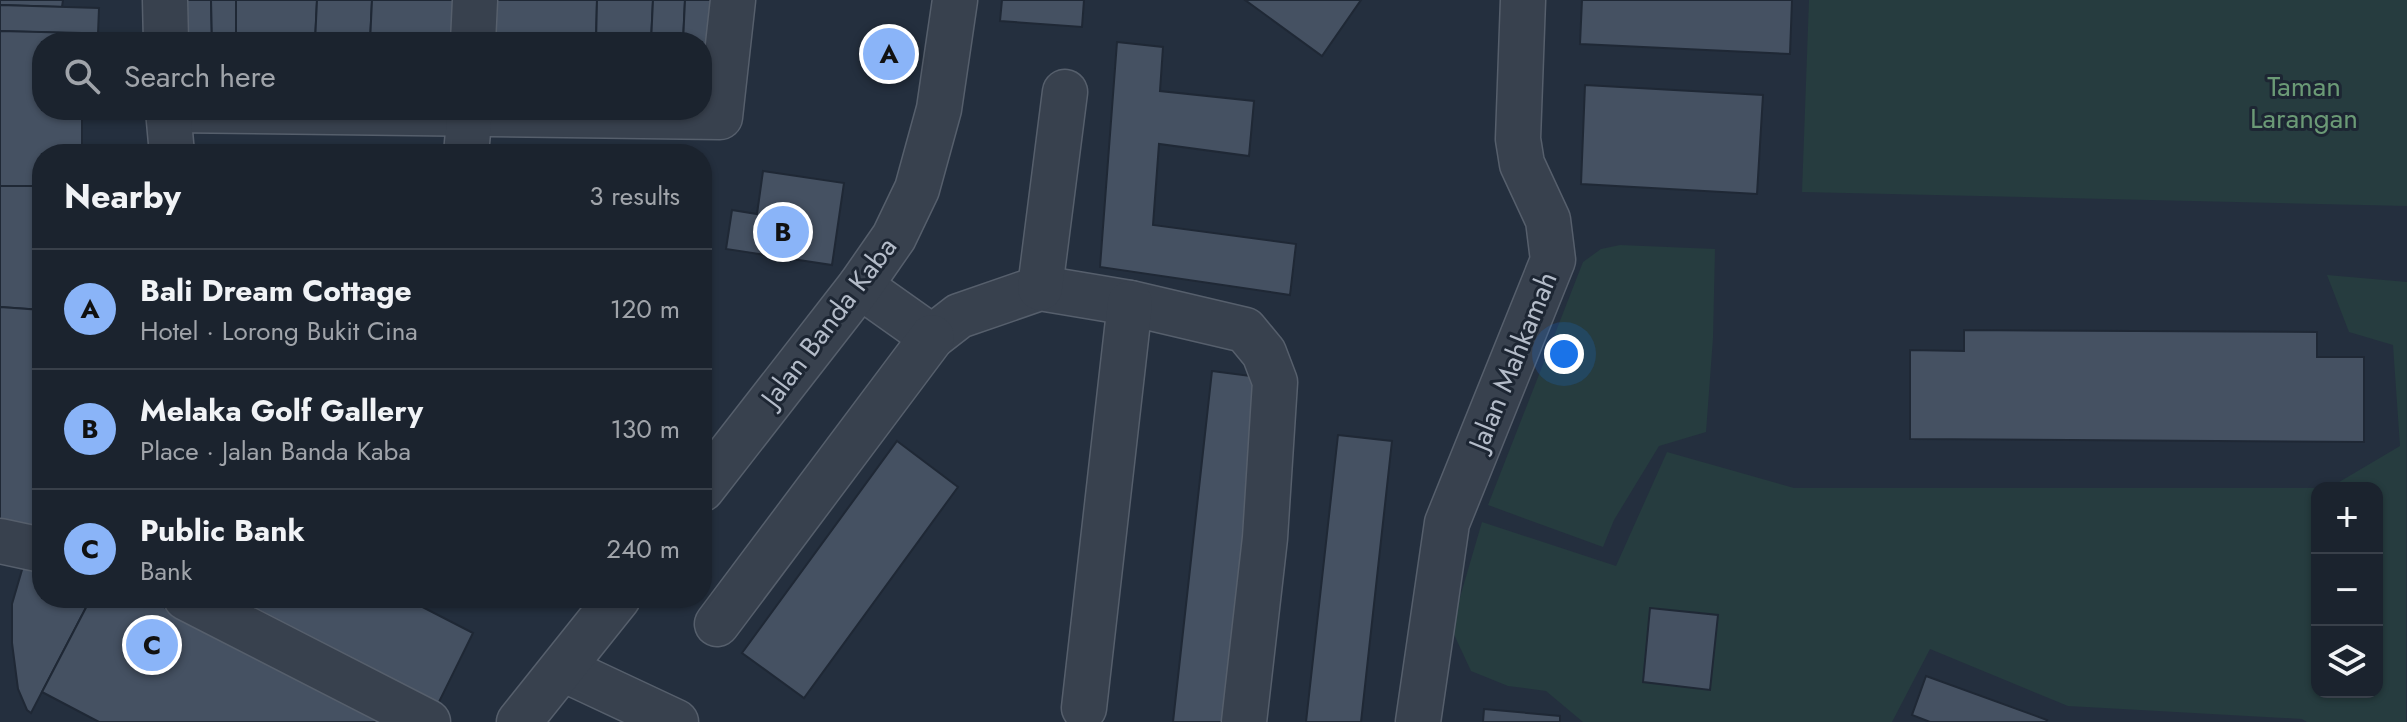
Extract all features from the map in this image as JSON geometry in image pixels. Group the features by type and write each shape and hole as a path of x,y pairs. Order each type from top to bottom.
{"street":[{"path":"165,0 166,32"},
{"path":"473,32 475,0"},
{"path":"712,117 720,117 733,0"},
{"path":"926,0 935,32 939,109"},
{"name":"Jalan Banda Kaba","path":"712,476 860,286 894,237 917,189 939,109 955,0"},
{"name":"Jalan Mahkamah","path":"1418,722 1447,523 1553,260 1548,220 1522,164 1518,139 1523,0"},
{"path":"1040,288 1065,92"},
{"path":"169,120 171,144"},
{"path":"369,120 469,125 626,120"},
{"path":"860,286 932,337"},
{"path":"717,624 932,337 959,316 1040,288 1130,303 1245,330 1264,353 1275,382 1265,538 1244,722"},
{"path":"1084,708 1130,303"},
{"path":"0,541 32,548"},
{"path":"206,608 428,722"},
{"path":"519,722 610,608"},
{"path":"563,669 676,722"}],"green space":[{"name":"Taman Larangan","path":"1809,0 2407,0 2407,206 1802,192"},
{"path":"1620,245 1715,249 1713,338 1706,432 1659,446 1614,520 1603,547 1488,505 1583,262 1601,249"},
{"path":"2327,275 2407,282 2406,722 2307,722 2302,719 2068,706 1930,649 1892,722 1583,722 1546,691 1508,686 1471,671 1451,628 1482,522 1616,566 1667,452 1794,488 2311,488 2311,698 2383,698 2383,482 2339,482 2400,446 2393,345 2349,332"}],"building":[{"path":"0,0 63,0 62,7 0,5"},
{"path":"173,0 211,0 212,32 174,32"},
{"path":"211,0 236,0 236,32 212,32"},
{"path":"236,0 317,0 315,32 236,32"},
{"path":"317,0 372,0 370,32 315,32"},
{"path":"372,0 460,0 458,32 370,32"},
{"path":"489,0 597,0 596,32 487,32"},
{"path":"597,0 653,0 651,32 596,32"},
{"path":"653,0 685,0 683,32 651,32"},
{"path":"685,0 715,0 711,32 683,32"},
{"path":"1002,0 1084,0 1082,27 1000,21"},
{"path":"1245,0 1361,0 1322,56"},
{"path":"1582,0 1792,0 1790,54 1580,44"},
{"path":"0,5 99,8 98,32 0,31"},
{"path":"0,31 40,32 32,32 32,120 82,120 82,144 32,144 32,186 0,186"},
{"path":"1117,42 1163,47 1160,91 1254,101 1249,156 1159,144 1153,225 1296,244 1290,295 1100,267"},
{"path":"1585,85 1763,95 1757,194 1581,184"},
{"path":"763,171 844,183 832,265 726,249 732,210 757,214"},
{"path":"0,186 32,186 32,309 0,307"},
{"path":"0,307 32,309 32,537 0,530"},
{"path":"1964,330 2317,332 2317,357 2364,357 2364,442 1910,439 1910,350 1964,351"},
{"path":"1212,371 1266,378 1228,722 1173,722"},
{"path":"1338,435 1392,441 1361,722 1306,722"},
{"path":"897,441 958,487 804,698 742,653"},
{"path":"24,563 32,567 32,608 86,608 31,713 18,689 12,643 12,604"},
{"path":"86,608 166,608 385,722 99,722 42,692"},
{"path":"241,608 424,608 473,633 437,706"},
{"path":"1650,608 1718,615 1710,690 1643,682"},
{"path":"1926,676 2047,720 1930,722 1912,715"},
{"path":"1484,709 1560,716 1560,722 1483,722"}],"place":[{"name":"Bali Dream Cottage","path":"889,54"},
{"name":"Melaka Golf Gallery","path":"783,232"},
{"name":"Public Bank","path":"152,645"}]}
